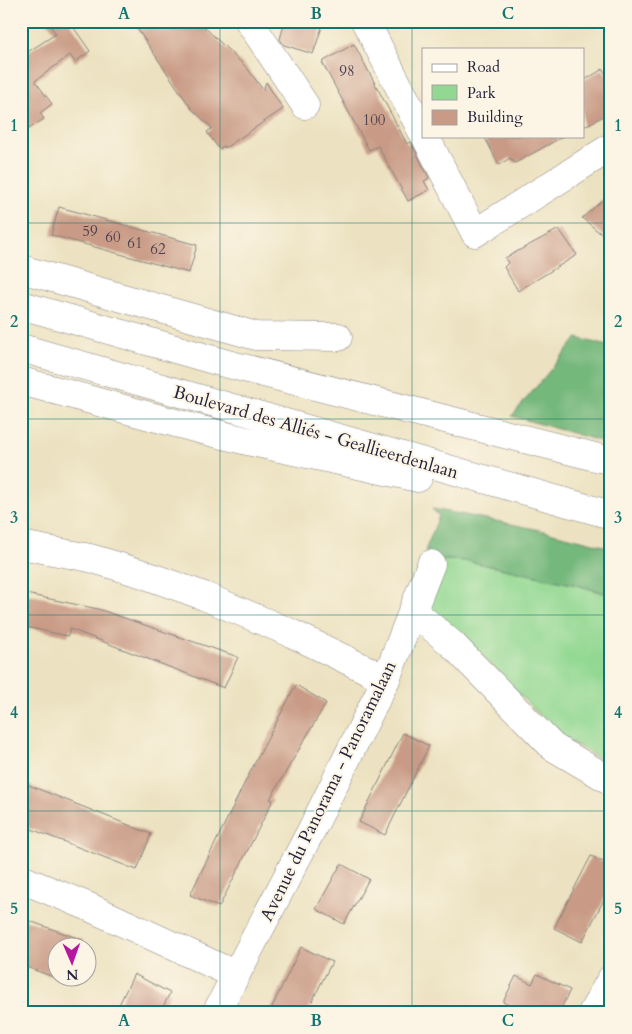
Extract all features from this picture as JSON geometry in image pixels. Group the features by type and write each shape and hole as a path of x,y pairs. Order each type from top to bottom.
{"main road":[{"path":"249,21 305,106"},
{"path":"365,21 422,131"},
{"path":"426,138 475,233 608,152"},
{"path":"21,269 256,336 338,336"},
{"path":"21,305 224,363 611,461"},
{"name":"Boulevard des Alliés - Geallieerdenlaan","path":"21,348 611,516"},
{"path":"21,381 221,435 414,478 509,487"},
{"path":"21,545 90,558 140,573 204,596 291,633 386,679"},
{"name":"Avenue du Panorama - Panoramalaan","path":"216,1013 312,828 386,679 431,564"},
{"path":"413,611 453,645 554,747 611,781"},
{"path":"21,879 87,906 236,975"},
{"path":"592,1013 611,979"}],"green space":[{"path":"577,338 611,347 611,444 512,416"},
{"path":"432,509 544,531 611,548 611,595 577,585 468,561 443,560 425,551 439,516"},
{"path":"443,560 468,561 577,585 611,595 611,765 559,735 487,661 427,604"}],"building":[{"path":"47,21 69,21 90,51 75,62 70,55 35,81 52,104 40,113 44,119 21,134 21,56 56,34"},
{"path":"132,21 198,21 248,69 263,90 266,82 283,109 225,148 224,146 219,149 207,132 212,128 191,108"},
{"path":"285,21 324,21 313,54 284,45 280,39"},
{"path":"354,44 407,144 411,142 429,178 424,181 429,190 408,201 378,146 369,150 322,62"},
{"path":"603,69 611,84 611,112 584,126 584,80"},
{"path":"485,138 560,138 515,163 510,158 499,165"},
{"path":"611,193 611,242 582,218"},
{"path":"59,207 197,245 189,273 51,235"},
{"path":"559,229 577,255 518,291 504,267 508,263 505,258"},
{"path":"21,593 98,609 238,657 224,688 70,629 68,636 21,626"},
{"path":"296,685 326,703 270,799 273,800 219,907 190,895 248,776"},
{"path":"403,733 429,746 385,835 359,822"},
{"path":"21,782 151,834 137,870 21,825"},
{"path":"591,856 611,866 611,886 582,942 554,928"},
{"path":"341,864 369,879 344,924 316,909"},
{"path":"21,918 72,936 48,936 48,975 21,965"},
{"path":"301,947 332,962 306,1013 269,1013"},
{"path":"134,974 170,993 160,1013 115,1013"},
{"path":"537,974 570,990 559,1013 524,1013 503,1002 516,976 532,984"}]}
